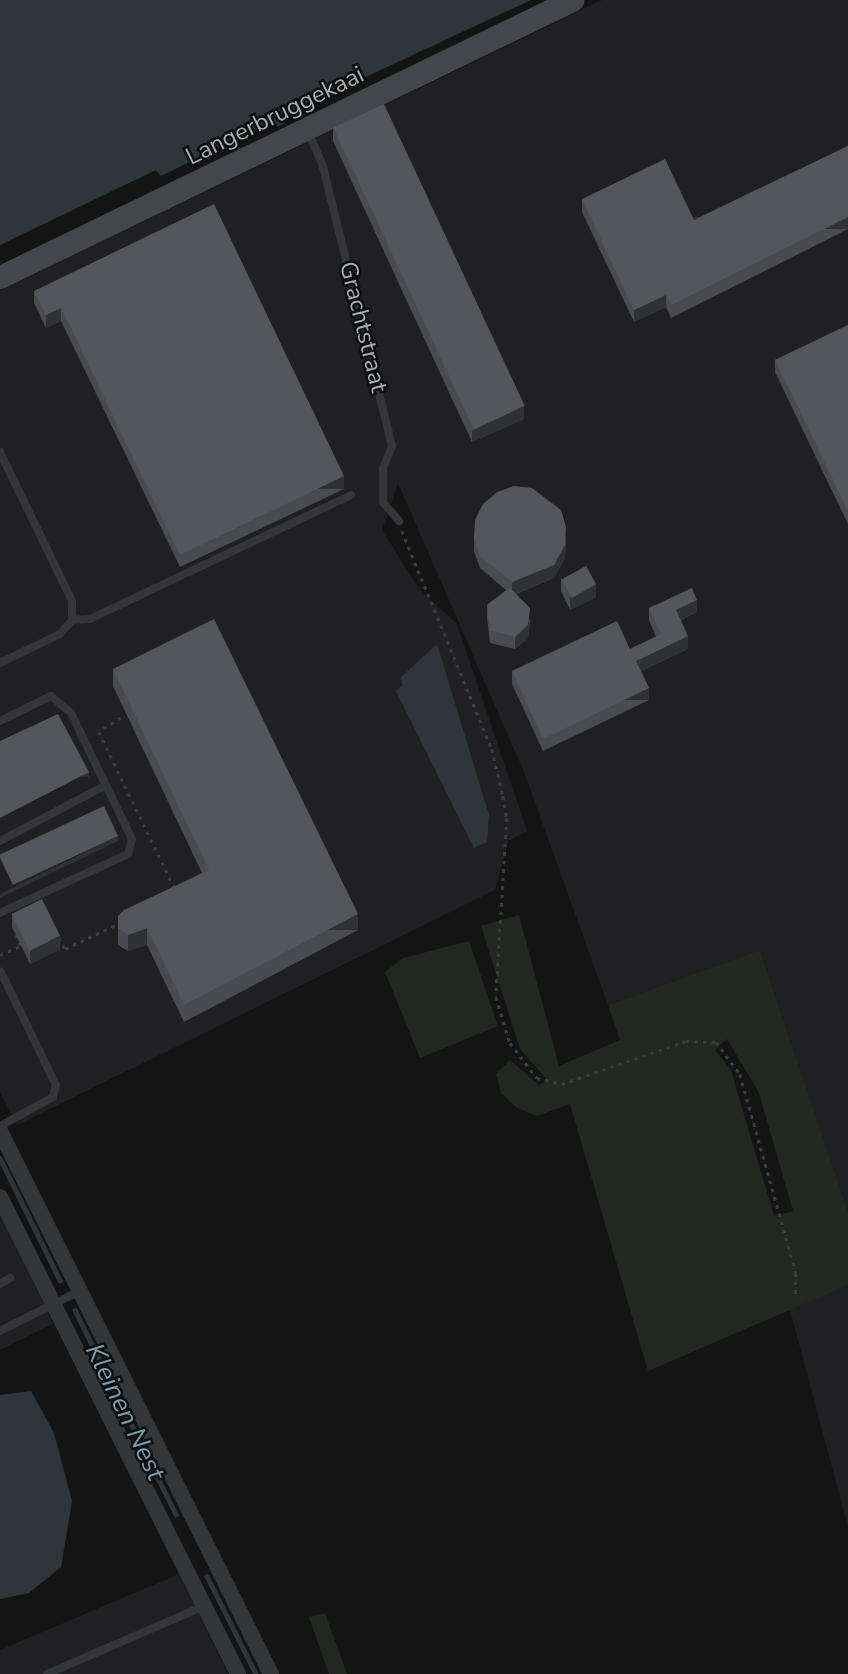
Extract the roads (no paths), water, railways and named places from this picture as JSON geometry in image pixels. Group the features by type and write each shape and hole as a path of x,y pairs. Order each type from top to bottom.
{"main road":[{"name":"Langerbruggekaai","path":"0,277 572,0"}],"street":[{"path":"0,1129 271,1674"},
{"path":"0,1197 238,1674"}],"lane":[{"name":"Grachtstraat","path":"307,129 323,167 391,446 383,468 383,502 399,522"},
{"path":"0,452 72,601 72,620 60,634 0,663"},
{"path":"72,620 90,619 351,495"},
{"path":"0,720 51,696 71,713 132,839 128,854 0,913"},
{"path":"0,841 106,785"},
{"path":"0,1129 53,1097 56,1085 1,972"},
{"path":"0,1284 10,1278"},
{"path":"0,1331 80,1292"},
{"path":"47,1674 204,1606"}],"waterway":[{"name":"Kleinen Nest","path":"0,1158 60,1280"},
{"name":"Kleinen Nest","path":"75,1310 176,1514"},
{"name":"Kleinen Nest","path":"207,1576 256,1674"}]}
